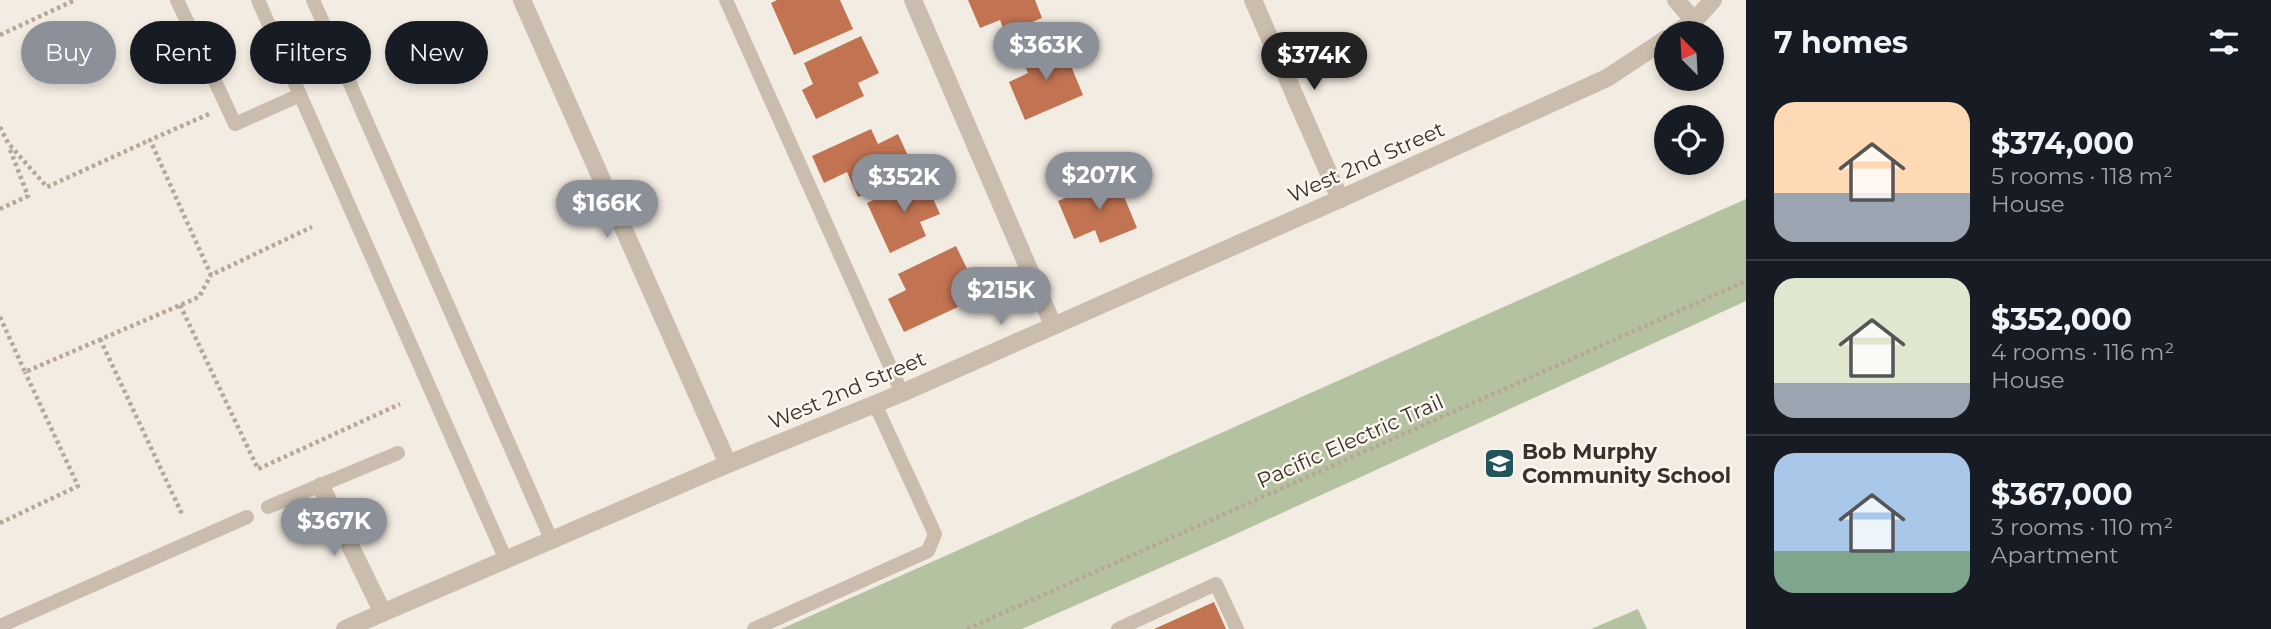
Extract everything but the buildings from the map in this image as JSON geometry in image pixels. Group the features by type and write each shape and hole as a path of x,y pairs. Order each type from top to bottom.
{"street":[{"path":"522,0 728,464"},
{"path":"913,0 1053,325"},
{"path":"1253,0 1340,199"},
{"path":"1676,0 1694,21 1713,0"},
{"name":"West 2nd Street","path":"345,629 728,464 902,393 1340,199 1607,78 1654,47"},
{"path":"321,486 383,613"}],"lane":[{"path":"177,0 235,124 300,95"},
{"path":"258,0 506,560"},
{"path":"313,0 551,539"},
{"path":"726,0 902,393"},
{"path":"754,629 929,551 935,534 875,404"},
{"path":"268,507 398,453"},
{"path":"0,626 247,517"},
{"path":"1118,629 1216,584 1237,629"}],"path":[{"path":"0,36 75,0"},
{"path":"8,143 47,187 226,106"},
{"path":"0,127 28,196 0,209"},
{"path":"150,140 211,275"},
{"path":"25,372 200,297 211,275 312,227"},
{"name":"Pacific Electric Trail","path":"967,629 1746,281"},
{"path":"180,306 258,469 400,404"},
{"path":"0,317 78,486 0,523"},
{"path":"100,339 182,514"}],"green space":[{"path":"1746,199 1746,301 1214,544 1022,629 781,629"},
{"path":"1638,609 1647,629 1591,629"}],"place":[{"name":"Bob Murphy Community School","path":"1499,463"}]}
